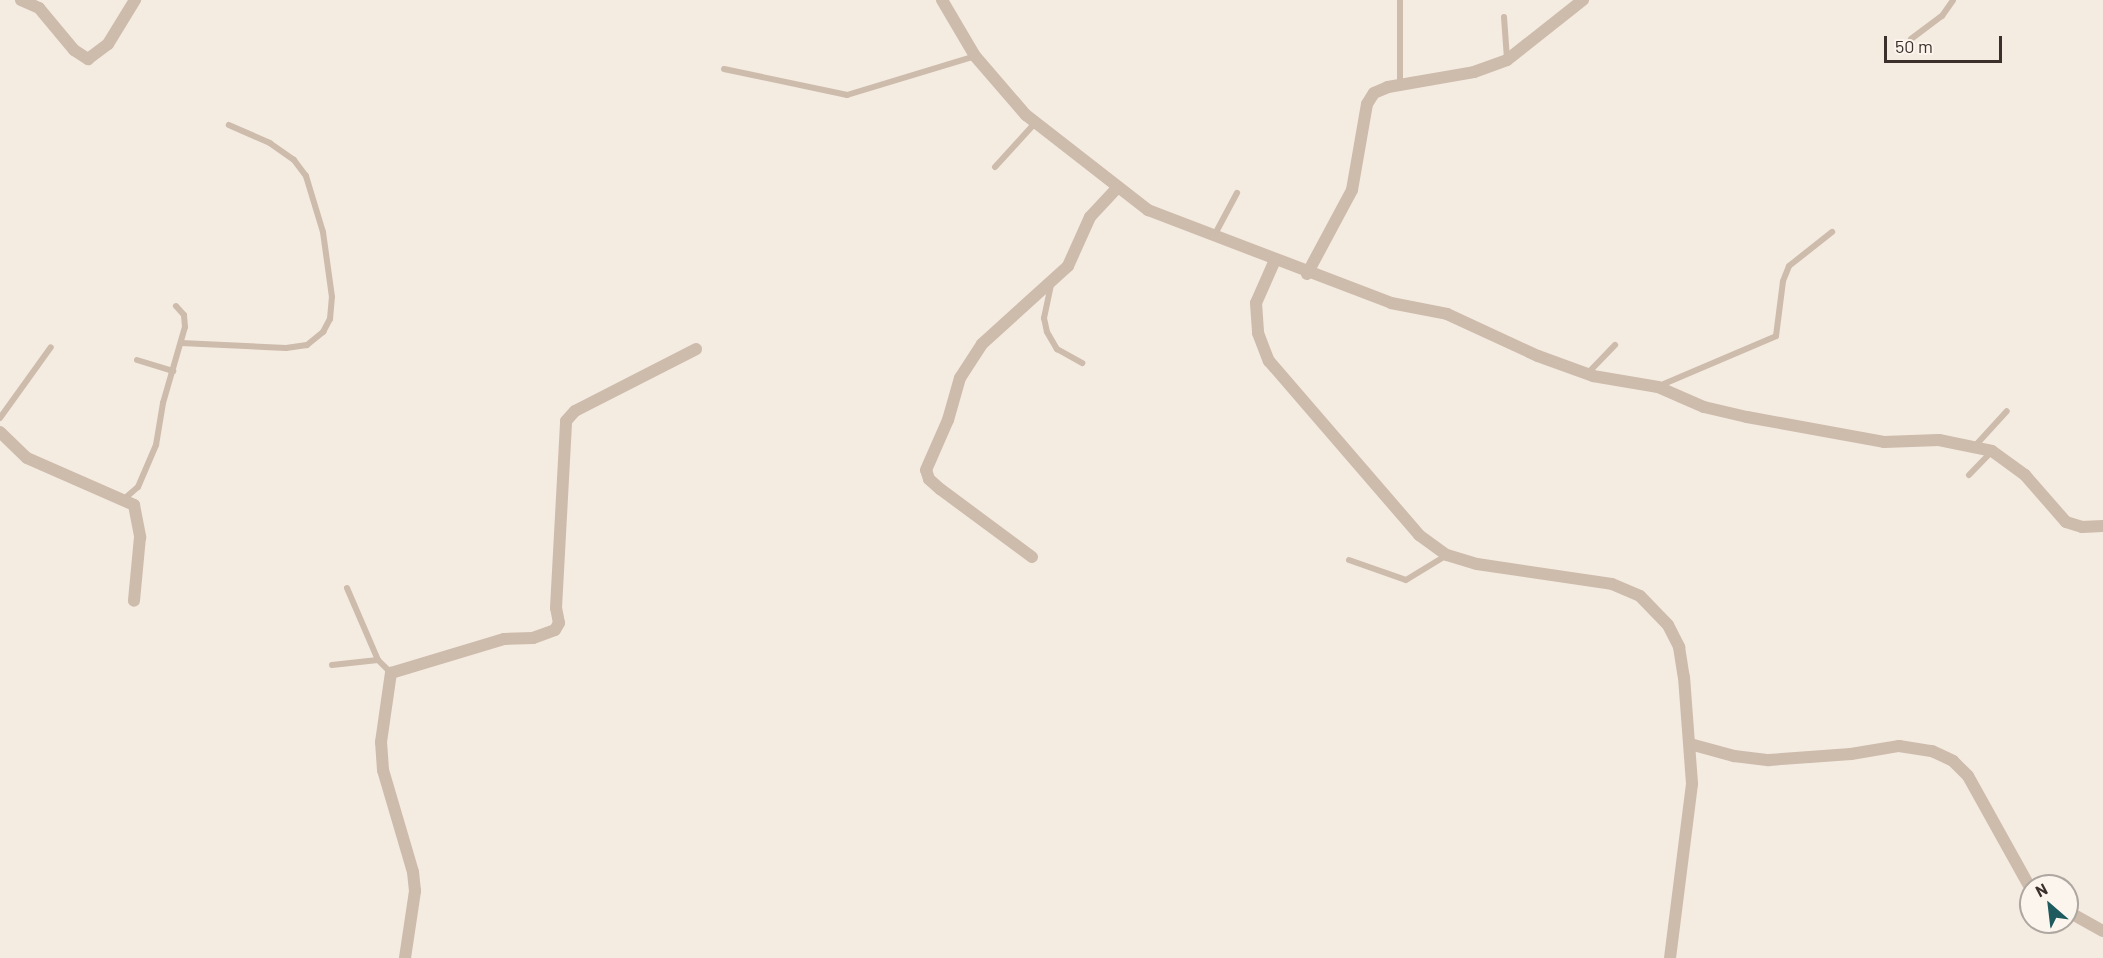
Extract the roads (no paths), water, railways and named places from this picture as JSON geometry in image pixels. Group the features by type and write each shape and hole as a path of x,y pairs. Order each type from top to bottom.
{"street":[{"path":"21,0 39,8 74,50 87,59 108,44 135,0"},
{"path":"942,0 975,56 1035,123 1149,210 1307,273 1391,303 1447,314 1538,356 1588,374 1620,383 1658,387 1704,407 1747,417 1884,442 1939,440 1992,451 2025,475 2066,522 2082,527 2102,525"},
{"path":"1307,273 1352,190 1367,104 1374,93 1400,85 1474,72 1507,60 1575,2"},
{"path":"1032,557 940,489 929,479 926,470 932,449 948,420 960,378 982,344 1021,306 1051,284 1068,266 1090,217 1118,187"},
{"path":"1275,260 1256,303 1258,333 1269,361 1393,509 1419,535 1447,555 1478,564 1612,584 1640,596 1668,625 1679,647 1692,784 1670,958"},
{"path":"405,958 415,891 413,872 383,770 381,742 391,673 504,639 533,638 555,630 559,623 556,608 566,421 575,411 696,349"},
{"path":"0,432 27,458 134,505 140,537 134,601"},
{"path":"1690,744 1734,756 1769,760 1851,754 1899,746 1932,751 1953,761 1968,776 2022,874"},
{"path":"2079,918 2103,931"}],"lane":[{"path":"1400,0 1400,85"},
{"path":"1911,39 1942,16 1953,0"},
{"path":"1504,17 1507,60"},
{"path":"724,69 847,95 975,56"},
{"path":"995,167 1035,123"},
{"path":"181,343 286,348 306,345 323,332 330,319 332,297 323,232 306,176 294,160 270,143 229,125"},
{"path":"1214,236 1237,193"},
{"path":"1658,387 1776,336 1783,281 1789,266 1832,232"},
{"path":"1051,284 1044,318 1047,332 1057,349 1082,363"},
{"path":"124,499 135,491 145,475 181,343 185,319 176,306"},
{"path":"1588,374 1615,345"},
{"path":"0,418 51,347"},
{"path":"136,360 173,371"},
{"path":"1975,446 2007,411"},
{"path":"1969,475 1992,451"},
{"path":"1349,560 1406,580 1447,555"},
{"path":"347,588 378,660 391,673"},
{"path":"332,665 378,660"}]}
